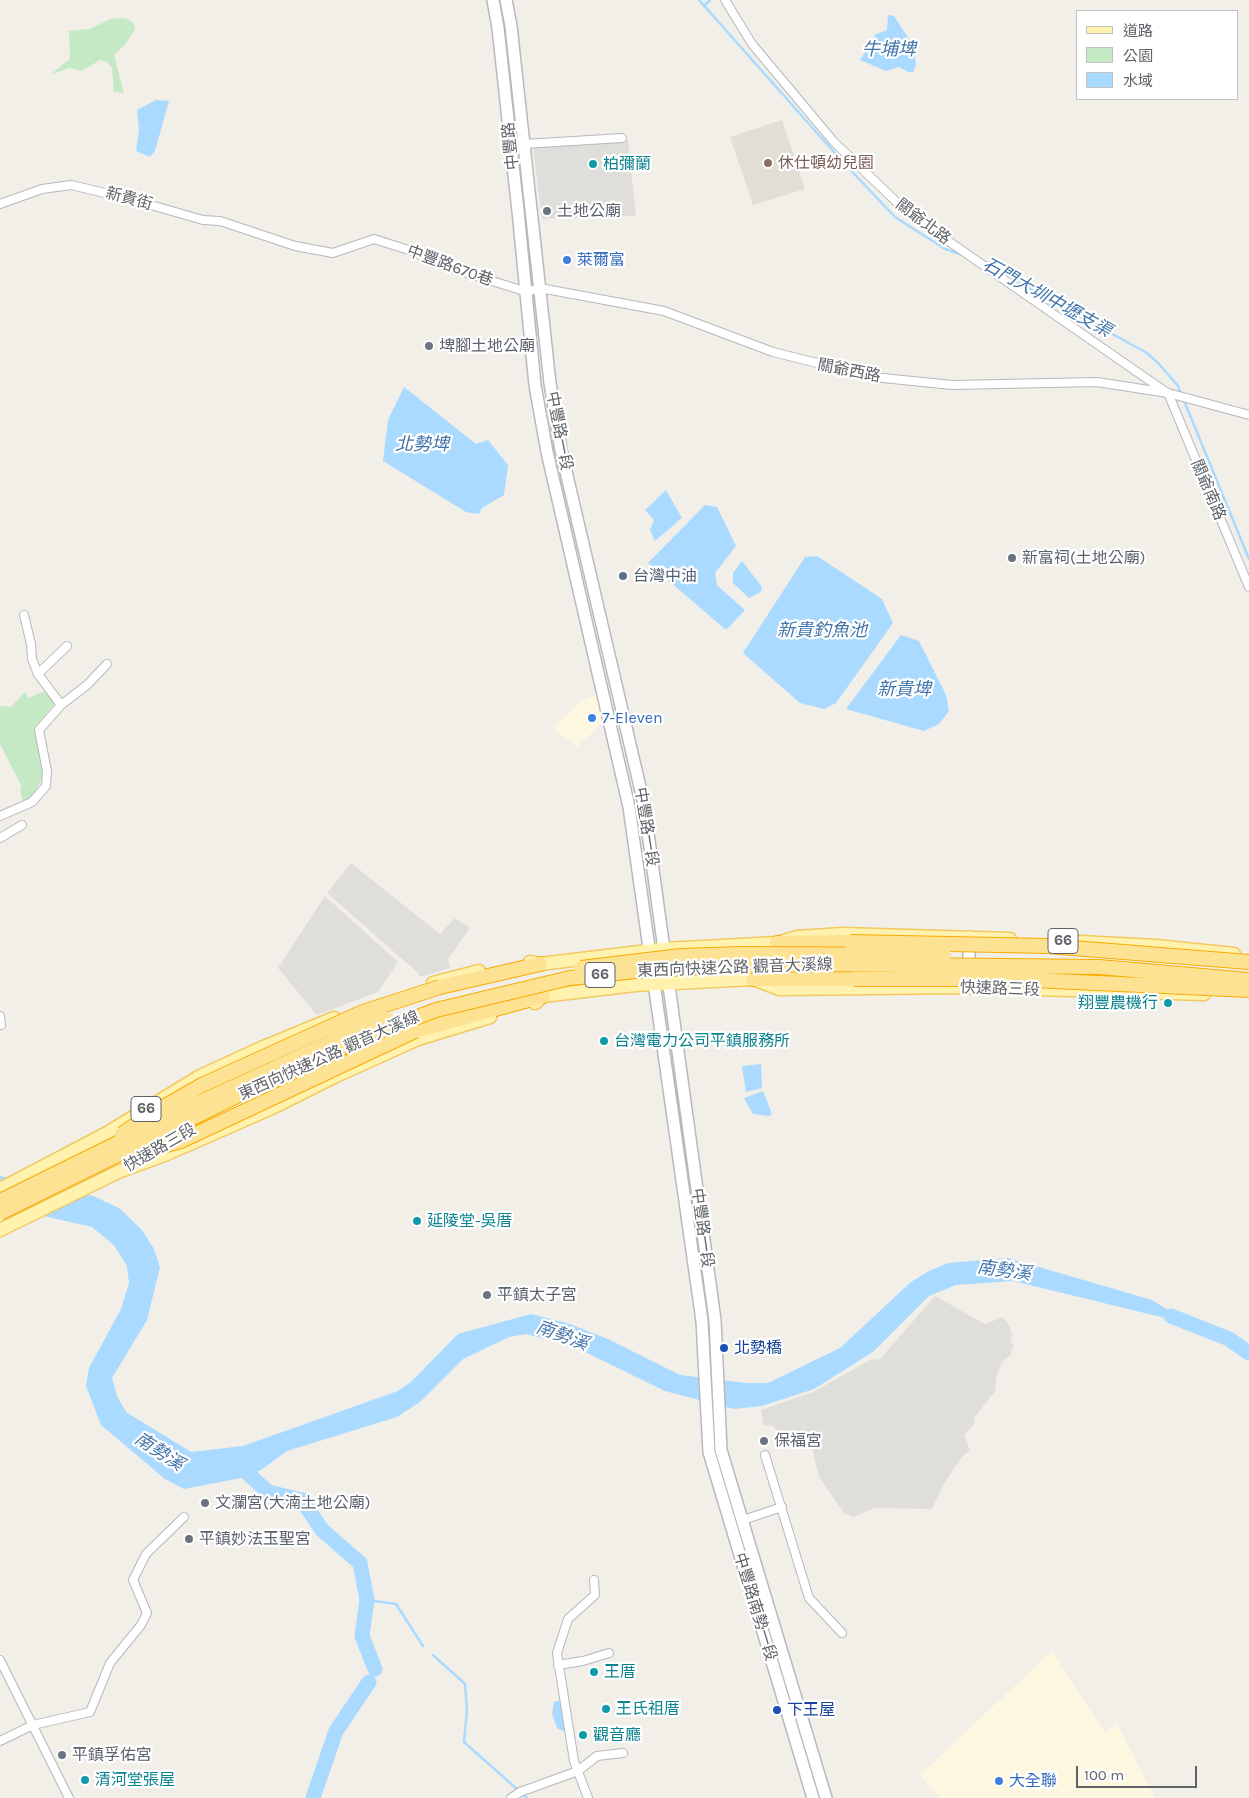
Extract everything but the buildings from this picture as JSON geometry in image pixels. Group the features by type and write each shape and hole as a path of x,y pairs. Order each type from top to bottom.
{"highway":[{"path":"777,944 850,942 1048,946 1249,962"},
{"name":"東西向快速公路 觀音大溪線","path":"0,1213 99,1158 366,1026 454,997 575,969 681,956 884,954 1092,960 1249,974"},
{"path":"99,1158 148,1116 202,1085 363,1012 440,986 540,964"},
{"name":"東西向快速公路 觀音大溪線","path":"0,1201 362,1038 408,1020 471,1000 570,978 664,968 813,964 1099,967 1249,980"},
{"path":"753,979 1010,979 1249,990"},
{"path":"99,1158 181,1141 415,1031 543,996"}],"main road":[{"name":"中豐路","path":"493,0 498,28 527,292"},
{"name":"中豐路","path":"506,0 540,288"},
{"name":"中豐路一段","path":"540,288 550,383 561,450 644,804 715,1320 717,1372"},
{"name":"中豐路一段","path":"527,292 535,385 547,452 629,807 702,1321 704,1372"},
{"path":"594,652 607,648"},
{"name":"快速路三段","path":"0,1189 107,1133 200,1076 243,1056 381,999 449,978 525,961 540,964 664,949 777,944 797,936 842,934 970,943 1249,956"},
{"path":"968,987 970,943"},
{"path":"1153,994 1155,952"},
{"name":"快速路三段","path":"1155,952 1249,968"},
{"name":"快速路三段","path":"107,1133 162,1114 250,1068 373,1014 448,989 528,972 540,964"},
{"name":"快速路三段","path":"118,1172 165,1141 262,1094 420,1022 527,994 543,996 653,984 753,979 785,974 968,970 1154,976 1249,986"},
{"name":"快速路三段","path":"753,979 779,989 968,987 1249,996"},
{"name":"快速路三段","path":"118,1172 167,1154 272,1108 418,1039 537,1002 543,996"},
{"path":"243,1056 262,1094 272,1108"},
{"name":"66","path":"0,1230 118,1172"},
{"path":"704,1372 717,1372 719,1414 706,1414 704,1372"},
{"name":"中豐路南勢一段","path":"706,1414 709,1452 813,1798"},
{"name":"中豐路南勢一段","path":"719,1414 721,1450 826,1798"},
{"path":"730,1525 743,1520"}],"street":[{"name":"關爺北路","path":"725,0 752,44 834,142 908,213 1168,393"},
{"path":"524,144 622,138"},
{"name":"新貴街","path":"0,204 42,189 71,185 130,198 203,220 220,221 294,246 333,253 374,239"},
{"name":"中豐路670巷","path":"374,239 412,251 445,266 527,292"},
{"path":"527,292 540,288"},
{"name":"關爺西路","path":"540,288 664,311 773,352 873,377 952,384 1097,382 1168,393"},
{"path":"1168,393 1249,415"},
{"name":"關爺南路","path":"1168,393 1249,587"},
{"path":"24,615 31,644 32,659 38,674 61,704"},
{"path":"38,674 67,646"},
{"path":"0,816 32,802 46,786 48,771 38,730 61,704 87,685 107,664"},
{"path":"0,838 22,825"},
{"path":"0,1016 1,1025"},
{"path":"765,1455 809,1598 842,1633"},
{"path":"743,1520 782,1507"},
{"path":"0,1741 33,1725 90,1712 110,1663 141,1625 147,1613 133,1580 146,1554 184,1517"},
{"path":"588,1798 574,1761 557,1652 568,1619 583,1604 596,1595 594,1580"},
{"path":"558,1665 583,1661 609,1653"},
{"path":"1,1663 69,1798"},
{"path":"514,1795 578,1771 597,1756 623,1753"}],"shaded area":[{"name":"休仕頓幼兒園","path":"782,120 805,189 753,205 730,137"},
{"path":"628,140 636,216 542,219 533,148"},
{"path":"599,693 606,719 577,747 553,728 581,701"},
{"path":"351,863 440,934 455,918 470,928 448,959 450,968 420,977 417,972 327,893"},
{"path":"325,896 398,962 378,992 317,1015 278,968"},
{"path":"935,1296 985,1324 1003,1317 1010,1327 1012,1336 1010,1342 1014,1345 1010,1356 1002,1362 996,1378 995,1391 974,1418 974,1424 964,1435 970,1450 961,1458 943,1485 932,1509 875,1508 853,1517 844,1513 819,1477 812,1447 807,1447 804,1441 779,1434 773,1426 763,1425 761,1410 813,1392 872,1359 879,1360"},
{"path":"1052,1651 1105,1733 1117,1724 1155,1798 940,1798 920,1775"}],"green space":[{"path":"111,19 128,19 134,24 135,29 125,45 114,55 124,93 114,92 112,68 107,62 100,60 82,71 69,68 50,75 70,59 69,31 89,29"},
{"path":"44,691 56,702 34,728 43,767 43,777 33,796 23,802 20,789 22,787 0,744 0,706 11,707 25,692 28,698"}],"water":[{"name":"牛埔埤","path":"888,15 894,16 914,47 916,65 913,72 908,72 899,67 886,71 860,60 876,34 887,30"},
{"path":"156,100 169,101 155,151 150,157 136,151 139,130 137,110"},
{"name":"北勢埤","path":"404,387 476,444 488,440 508,465 504,495 482,508 479,514 466,512 383,461 388,420"},
{"path":"666,490 682,518 655,541 650,530 654,520 645,510"},
{"path":"705,505 717,507 736,546 715,573 717,585 745,610 726,630 648,563"},
{"name":"新貴釣魚池","path":"817,556 882,599 893,623 836,703 824,709 800,703 743,653 805,557"},
{"path":"742,561 762,587 761,592 749,598 733,583 733,573"},
{"name":"新貴埤","path":"901,635 919,641 946,695 949,711 939,724 924,731 846,709"},
{"path":"761,1064 762,1088 746,1092 742,1066"},
{"path":"763,1091 772,1114 769,1116 753,1114 744,1098"},
{"path":"0,1176 93,1196 119,1208 142,1230 154,1249 160,1267 147,1320 112,1378 117,1396 126,1412 191,1452 243,1446 398,1391 411,1382 458,1334 531,1314 570,1324 610,1340 680,1375 746,1383 768,1383 840,1348 911,1282 929,1271 948,1263 1008,1258 1152,1300 1190,1324 1013,1281 956,1285 929,1296 873,1352 814,1389 762,1406 734,1409 665,1391 579,1349 526,1334 509,1337 463,1359 420,1402 397,1417 287,1451 261,1470 241,1478 184,1489 165,1479 101,1425 86,1386 89,1368 121,1309 129,1283 127,1266 114,1245 92,1227 48,1217 0,1202"},
{"path":"561,1700 566,1732 557,1728 552,1714 554,1702"}],"waterway":[{"name":"石門大圳中壢支渠","path":"699,0 841,160 895,217 945,249 963,255"},
{"name":"石門大圳中壢支渠","path":"704,6 710,0"},
{"name":"石門大圳中壢支渠","path":"982,261 994,265 1041,295 1147,353 1159,364 1178,386 1249,559"},
{"name":"南勢溪","path":"1171,1316 1229,1339 1249,1353"},
{"path":"237,1459 243,1469 268,1492 302,1500 322,1530 360,1563 367,1600 362,1636 375,1669"},
{"path":"367,1600 396,1604 423,1646"},
{"path":"433,1655 465,1684 467,1710 464,1742 527,1798"},
{"path":"313,1798 336,1731 369,1682"}],"place":[{"name":"休仕頓幼兒園","path":"768,163"},
{"name":"柏彌蘭","path":"593,164"},
{"name":"土地公廟","path":"547,211"},
{"name":"萊爾富","path":"567,260"},
{"name":"埤腳土地公廟","path":"429,346"},
{"name":"新富祠(土地公廟)","path":"1012,558"},
{"name":"台灣中油","path":"623,576"},
{"name":"7-Eleven","path":"592,718"},
{"name":"翔豐農機行","path":"1168,1003"},
{"name":"台灣電力公司平鎮服務所","path":"604,1041"},
{"name":"延陵堂-吳厝","path":"417,1221"},
{"name":"平鎮太子宮","path":"487,1295"},
{"name":"北勢橋","path":"724,1348"},
{"name":"保福宮","path":"764,1441"},
{"name":"文瀾宮(大湳土地公廟)","path":"205,1503"},
{"name":"平鎮妙法玉聖宮","path":"189,1539"},
{"name":"王厝","path":"594,1672"},
{"name":"王氏祖厝","path":"606,1709"},
{"name":"下王屋","path":"777,1710"},
{"name":"觀音廳","path":"583,1735"},
{"name":"平鎮孚佑宮","path":"62,1755"},
{"name":"清河堂張屋","path":"85,1780"},
{"name":"大全聯","path":"999,1781"}]}
